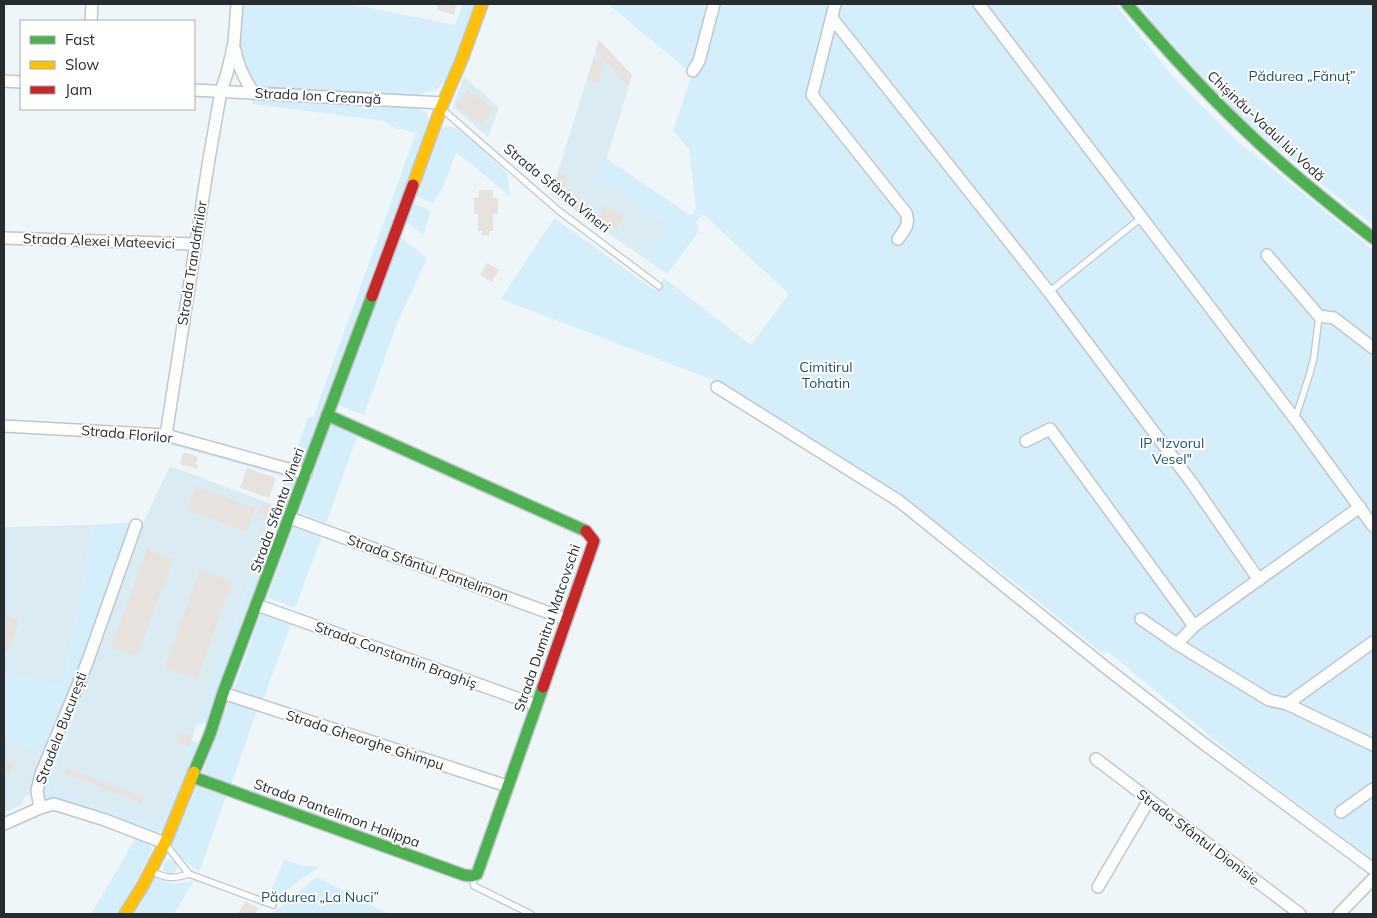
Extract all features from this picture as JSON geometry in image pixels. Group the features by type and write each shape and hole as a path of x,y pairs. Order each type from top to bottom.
{"street":[{"path":"91,20 92,4"},
{"path":"237,4 234,43 238,67 254,93"},
{"name":"Strada Sfânta Vineri","path":"125,914 151,871 165,843 210,734 223,693 290,518 442,105 462,59 482,4"},
{"path":"693,71 700,61 714,4"},
{"path":"835,4 812,95 906,213 908,220 906,229 898,238"},
{"path":"979,4 1295,419 1373,526"},
{"name":"Chișinău-Vadul lui Vodă","path":"1128,4 1190,76 1233,120 1324,200 1373,238"},
{"path":"832,18 1049,292 1192,483 1259,580"},
{"name":"Strada Trandafirilor","path":"166,435 220,91 230,64 234,43"},
{"path":"4,81 20,82"},
{"name":"Strada Ion Creangă","path":"195,90 442,105"},
{"name":"Strada Alexei Mateevici","path":"4,238 195,244"},
{"path":"1267,255 1319,316 1334,318 1373,348"},
{"path":"718,387 899,501 1105,667 1203,743 1373,869"},
{"name":"Strada Dumitru Matcovschi","path":"328,414 585,530 594,541 477,874 472,876"},
{"name":"Strada Florilor","path":"4,426 166,435 306,474"},
{"path":"1026,441 1050,430 1194,626"},
{"path":"1176,644 1194,626 1360,507"},
{"name":"Strada Sfântul Pantelimon","path":"290,518 566,619"},
{"name":"Stradela București","path":"136,525 86,663 41,774 37,791 40,808 54,804 105,820 165,843"},
{"name":"Strada Constantin Braghiş","path":"257,605 536,705"},
{"path":"1141,619 1176,644 1269,700 1287,704 1373,745"},
{"path":"1287,704 1373,642"},
{"name":"Strada Gheorghe Ghimpu","path":"223,693 508,786"},
{"name":"Strada Sfântul Dionisie","path":"1096,759 1300,914"},
{"name":"Strada Pantelimon Halippa","path":"193,777 464,875 472,876"},
{"path":"1341,812 1373,789"},
{"path":"1098,887 1149,800"},
{"path":"4,824 40,808"},
{"path":"1339,914 1373,879"}],"lane":[{"name":"Strada Sfânta Vineri","path":"442,105 559,211 659,286"},
{"path":"1049,292 1141,218"},
{"path":"1295,419 1314,357 1319,316"},
{"path":"165,843 189,874 273,905"},
{"path":"151,871 165,878 176,878 189,874"},
{"path":"472,876 474,886 531,914"}],"shaded area":[{"path":"599,40 632,75 601,177 668,225 644,258 551,194"},
{"path":"464,77 499,107 488,137 453,107"},
{"path":"170,466 277,506 159,828 48,789 144,521"},
{"path":"93,525 63,688 4,673 4,527"},
{"path":"4,738 40,752 22,804 4,813"}],"green space":[{"path":"241,4 349,4 455,25 463,4 475,4 448,78 435,90 419,95 263,89 255,86 242,62 239,35"},
{"name":"IP \"Izvorul Vesel\"","path":"608,4 1115,4 1172,76 1236,140 1373,250 1373,860 1237,758 1107,651 1103,654 1002,572 897,494 721,383 501,299 554,218 656,291 664,278 751,345 789,294 703,214 696,221 699,231 667,274 644,258 668,225 600,177 606,158 691,216 696,209 689,150 673,130 692,74"},
{"name":"Pădurea „Fănuț”","path":"1139,4 1373,4 1373,225 1246,123 1156,27"},
{"path":"252,97 416,106 427,115 429,121 429,129 306,461 298,464 286,462 294,458 308,417 313,418 416,133 395,128 385,121 252,104"},
{"path":"448,126 456,128 470,137 507,173 510,196 456,152 443,187 433,203 415,195 439,130"},
{"path":"412,203 430,210 424,235 405,221"},
{"path":"399,236 427,258 398,321 364,415 338,405"},
{"path":"331,424 358,434 326,523 299,513"},
{"path":"162,440 178,442 288,472 294,477 296,483 277,528 270,526 287,477 178,447 159,444"},
{"path":"144,521 48,788 159,828 191,740 198,743 164,830 157,833 149,833 44,798 40,791 25,796 40,752 4,738 4,673 63,688 93,525"},
{"path":"294,526 322,536 295,608 267,598"},
{"path":"268,531 275,535 208,723 197,724"},
{"path":"261,613 291,624 263,700 234,690"},
{"path":"229,701 257,710 231,785 202,774"},
{"path":"198,784 227,794 199,872 181,858 171,846"},
{"path":"137,836 147,841 152,851 119,914 91,914"},
{"path":"284,859 304,866 320,866 272,900 268,898"},
{"path":"167,860 173,860 177,867 173,874 167,874 163,870 163,864"},
{"name":"Pădurea „La Nuci”","path":"317,877 388,914 271,914"},
{"path":"157,878 172,884 194,881 174,914 132,914 153,879"}],"building":[{"path":"436,4 456,5 454,15 437,10 438,6"},
{"path":"599,40 632,75 628,87 596,50"},
{"path":"594,58 604,61 598,83 587,80"},
{"path":"468,90 494,109 482,125 456,106"},
{"path":"559,171 569,177 564,190 555,184"},
{"path":"479,190 493,190 493,198 498,198 498,214 493,214 493,231 489,231 489,235 482,235 482,231 478,231 478,214 474,214 474,198 479,198"},
{"path":"573,195 591,207 588,219 567,205"},
{"path":"606,205 624,217 616,229 598,217"},
{"path":"487,263 499,270 492,282 480,275"},
{"path":"184,452 198,457 197,469 180,464"},
{"path":"247,468 276,478 269,498 240,488"},
{"path":"196,486 255,508 247,532 187,510"},
{"path":"262,502 277,508 272,519 258,513"},
{"path":"147,549 173,559 137,656 111,647"},
{"path":"200,569 232,581 197,679 165,667"},
{"path":"4,615 19,621 9,650 4,649"},
{"path":"181,732 193,736 189,747 177,743"},
{"path":"4,760 13,763 10,774 4,772"},
{"path":"67,768 143,797 141,803 64,773"},
{"path":"245,901 258,908 255,914 238,914"}],"traffic: fast":[{"path":"1127,4 1197,82 1258,142 1373,238"},
{"path":"194,772 210,734 223,693 372,296"},
{"path":"327,415 586,531"},
{"path":"193,777 464,875 472,876 477,874 543,687"}],"traffic: slow":[{"path":"413,185 482,4"},
{"path":"125,914 142,887 165,843 194,772"}],"traffic: jam":[{"path":"372,296 413,185"},
{"path":"543,687 594,541 586,531"}],"park label":[{"name":"Cimitirul Tohatin","path":"826,376"}]}
